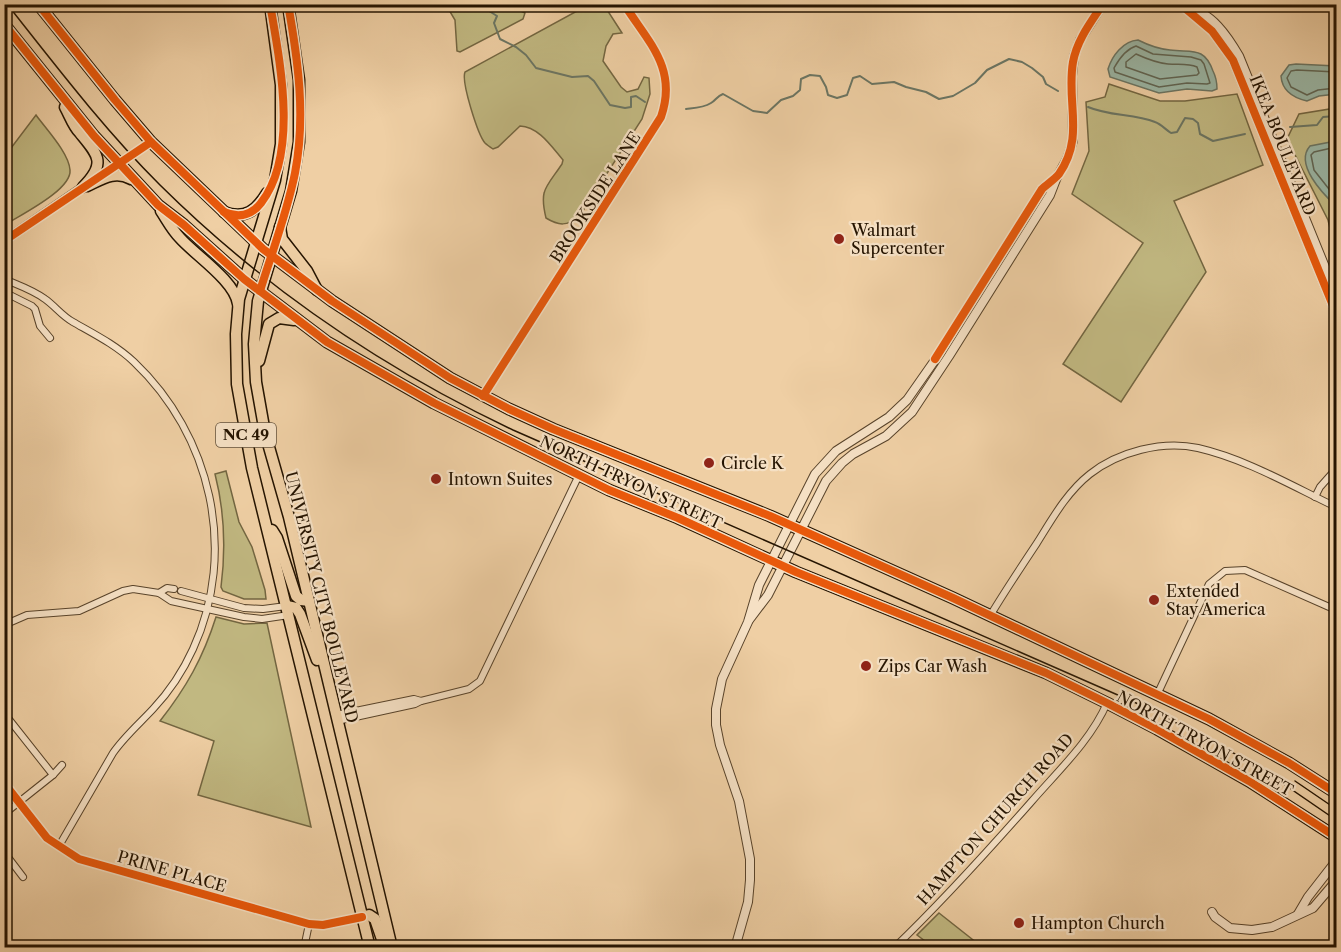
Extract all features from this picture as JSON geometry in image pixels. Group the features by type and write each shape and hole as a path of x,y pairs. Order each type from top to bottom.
{"main road":[{"name":"NORTH TRYON STREET","path":"38,4 151,142 222,211 271,255 321,293 412,354 483,396 553,429 789,525 990,616 1231,730 1336,793"},
{"path":"244,279 275,180 281,144 283,109 280,67 270,4"},
{"name":"UNIVERSITY CITY BOULEVARD","path":"288,4 297,62 300,123 295,173 260,291 255,326 256,382 265,433 289,517 392,948"},
{"name":"NORTH TRYON STREET","path":"4,24 55,88 158,206 184,225 244,279 298,322 368,368 579,475 782,567 1046,673 1157,729 1249,781 1336,837"},
{"path":"55,88 77,131 93,148 97,156 97,167 94,174 83,187"},
{"path":"83,187 116,175 126,176 134,181"},
{"path":"222,211 236,216 244,216 252,212 263,201 275,180"},
{"path":"158,206 178,237 229,285 237,299 238,307"},
{"path":"280,226 282,239 321,293"},
{"name":"NC 49","path":"244,279 238,307 235,352 239,400 265,520 370,948"},
{"path":"256,382 259,357 269,324 282,318 298,322"},
{"path":"265,520 277,538 296,596 301,600 309,601"},
{"path":"288,610 296,608 300,614 330,690"},
{"path":"362,917 369,915 375,919 386,948"}],"street":[{"name":"BROOKSIDE LANE","path":"483,396 662,117 666,92 662,63 653,45 624,4"},
{"path":"748,622 763,604 820,490 836,468 853,454 886,436 912,412 1050,195 1073,141 1074,56 1080,40 1103,4"},
{"name":"IKEA BOULEVARD","path":"1180,4 1212,31 1233,60 1336,294"},
{"path":"735,948 748,902 749,851 739,801 720,745 716,709 722,679 748,622 755,595 808,485 824,462 861,433 890,417 907,400 948,341 1042,189 1057,177"},
{"path":"4,241 83,187"},
{"name":"IKEA BOULEVARD","path":"1299,211 1336,313"},
{"path":"4,279 44,298 72,322 116,348 147,375 172,406 196,452 211,499 216,552 210,599 200,632 185,665 165,696 121,741 113,753 59,846"},
{"path":"4,292 35,309 40,326 50,338"},
{"path":"990,616 1071,493 1097,469 1128,454 1167,446 1201,449 1232,460 1336,507"},
{"path":"1315,497 1320,487 1336,469"},
{"path":"337,718 415,704 473,687 480,681 579,475"},
{"path":"1157,695 1206,589 1221,573 1235,569 1245,570 1336,610"},
{"path":"159,592 167,588 174,590"},
{"path":"4,625 27,615 79,611 123,591 133,589 159,592 171,601 256,619 288,610"},
{"path":"181,591 255,609 288,610"},
{"name":"HAMPTON CHURCH ROAD","path":"894,948 945,898 1062,767 1096,725 1107,703"},
{"path":"4,713 53,775"},
{"path":"4,814 53,775 62,765"},
{"name":"PRINE PLACE","path":"4,783 47,838 80,859 309,924 323,925 362,917"},
{"path":"4,852 23,877"},
{"path":"1298,914 1336,861"},
{"path":"1212,912 1226,925 1244,930 1272,927 1313,908 1336,881"},
{"path":"304,948 309,924"}],"shaded area":[{"path":"446,5 508,5 525,13 523,19 460,52 457,51 455,20"},
{"path":"588,5 604,5 622,33 613,34 606,46 603,61 621,87 627,92 638,89 644,77 649,78 650,94 642,119 579,217 571,222 559,224 546,218 543,201 545,189 563,160 544,138 527,127 520,126 498,147 493,149 486,144 478,130 464,78 465,72"},
{"path":"1109,84 1160,101 1185,101 1237,94 1263,165 1174,201 1206,272 1121,402 1063,364 1143,243 1072,194 1089,151 1086,102 1105,97"},
{"path":"1336,108 1336,252 1328,220 1287,139 1299,114"},
{"path":"36,115 66,156 70,170 68,178 54,194 5,225 5,156"},
{"path":"226,471 239,522 252,547 266,599 244,599 223,591 221,587 224,530 215,474"},
{"path":"216,617 244,624 267,623 311,827 198,795 214,741 160,721 193,672"},
{"path":"939,913 982,947 933,947 917,935"}],"water":[{"path":"1138,40 1161,49 1201,54 1206,58 1216,78 1217,89 1212,91 1187,89 1159,93 1110,77 1108,69 1115,54 1123,46"},
{"path":"1289,65 1336,66 1336,94 1319,96 1307,101 1286,90 1281,76"},
{"path":"1336,141 1336,206 1312,178 1305,161 1310,146"}],"waterway":[{"path":"478,4 497,16 494,23 500,39 526,55 536,68 572,77 588,76 610,105 631,107 631,97 636,96 645,102"},
{"path":"686,109 705,106 723,94 753,111 767,113 781,100 793,96 800,90 801,79 810,75 820,76 828,95 837,98 847,95 853,78 860,76 872,84 894,82 926,92 939,99 953,96 975,83 987,70 1009,59 1022,62 1032,68 1043,77 1046,84 1058,91"},
{"path":"1088,107 1147,119 1171,133 1177,132 1185,118 1193,119 1198,123 1200,134 1213,141 1245,134"},
{"path":"1290,127 1317,125 1323,117 1336,116"}],"tram line":[{"path":"7,4 100,119 160,185 240,258 326,323 371,352 464,406 513,430 1152,710 1256,765 1336,820"},
{"path":"1295,781 1336,809"}],"cycle path":[{"path":"38,4 151,142 263,249 332,301 450,378 553,429 770,516 953,598 1209,719 1289,763 1336,793"},
{"path":"224,212 244,215 253,211 261,203 273,183 280,159 284,107 270,4"},
{"path":"260,291 288,203 298,152 299,88 288,4"},
{"path":"483,396 661,117 666,84 663,70 651,44 624,4"},
{"path":"935,359 1042,189 1059,174 1067,160 1073,133 1071,77 1073,62 1081,39 1103,4"},
{"path":"1180,4 1212,31 1233,60 1336,313"},
{"path":"4,24 94,136 158,205 244,279 327,342 434,403 609,490 678,518 796,572 1046,673 1157,729 1249,781 1336,837"},
{"path":"4,241 151,142"},
{"path":"4,783 47,838 79,859 309,924 323,925 362,917"}],"place":[{"name":"Walmart Supercenter","path":"839,239"},
{"name":"Circle K","path":"709,463"},
{"name":"Intown Suites","path":"436,479"},
{"name":"Extended Stay America","path":"1154,600"},
{"name":"Zips Car Wash","path":"866,666"},
{"name":"Hampton Church","path":"1019,923"}]}
